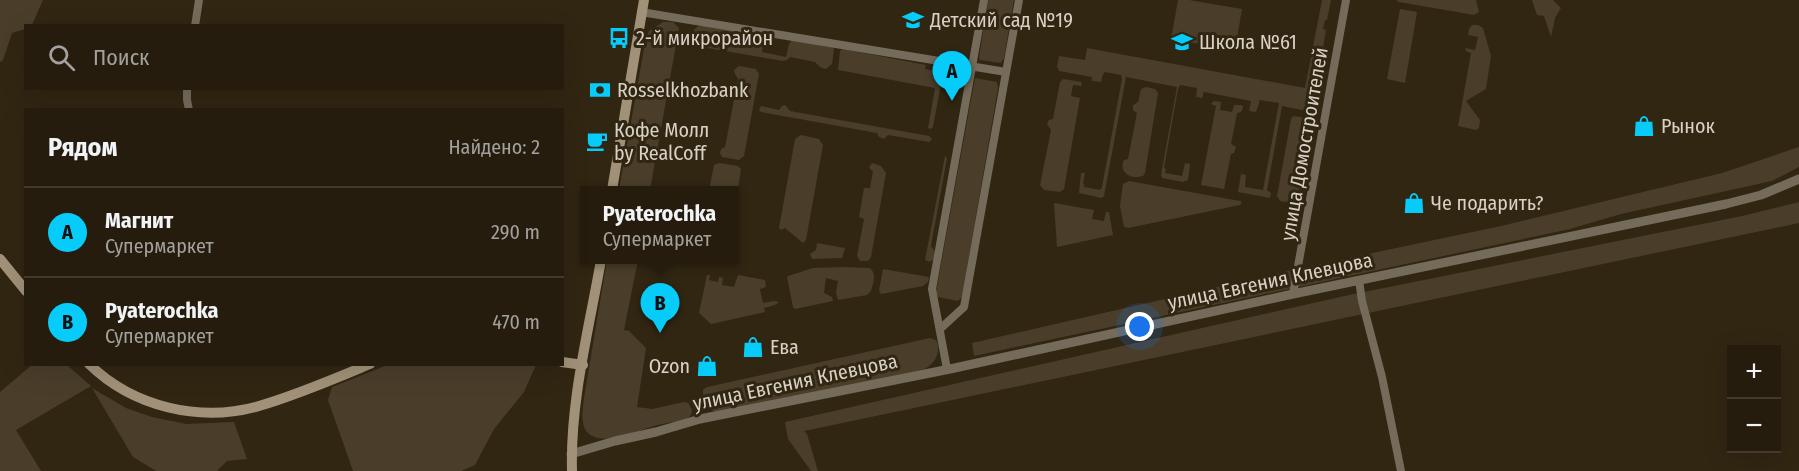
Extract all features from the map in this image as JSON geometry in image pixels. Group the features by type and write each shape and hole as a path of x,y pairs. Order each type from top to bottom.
{"main road":[{"path":"613,186 644,0"},
{"path":"0,259 24,289"},
{"path":"572,471 572,437 576,404 600,264"},
{"path":"564,362 583,365"},
{"path":"91,366 116,386 153,404 212,413 258,406 365,366"}],"street":[{"path":"195,24 199,0"},
{"path":"947,369 932,289 984,0"},
{"path":"940,329 964,307 1019,0"},
{"name":"улица Домостроителей","path":"1293,294 1346,0"},
{"path":"641,12 1006,72"},
{"path":"187,90 189,108"},
{"name":"улица Евгения Клевцова","path":"571,454 700,419 752,410 1726,204 1761,195 1799,179"},
{"path":"1359,280 1401,471"}],"shaded area":[{"path":"0,0 43,0 32,24 24,24 24,29 12,33 3,60 0,62"},
{"path":"988,0 1014,0 1004,58 1001,63 979,58"},
{"path":"1178,0 1242,9 1235,50 1171,39"},
{"path":"1322,0 1331,0 1323,29 1326,30 1312,112 1282,106 1267,190 1271,193 1270,198 1238,192 1241,174 1246,175 1245,187 1263,190 1279,103 1260,100 1256,112 1249,111 1251,101 1204,92 1202,98 1196,97 1197,88 1180,85 1164,168 1165,173 1182,176 1185,163 1190,164 1188,180 1183,182 1162,178 1161,175 1177,87 1126,77 1104,196 1102,198 1079,193 1081,173 1085,173 1084,187 1100,190 1102,187 1122,79 1121,75 1105,72 1101,82 1092,81 1092,77 1059,71 1057,66 1059,56 1085,60 1087,48 1305,88"},
{"path":"1396,0 1476,0 1479,12 1474,15"},
{"path":"1532,0 1553,0 1561,8 1555,18 1551,37 1544,16 1537,15"},
{"path":"1400,9 1417,12 1405,83 1387,79"},
{"path":"663,22 673,22 679,28 651,186 620,186 646,37 649,31"},
{"path":"701,25 765,37 762,52 786,57 792,40 833,47 832,64 826,69 815,62 790,57 783,61 696,46 692,42 694,30"},
{"path":"1472,25 1483,28 1491,56 1486,89 1466,101 1480,120 1479,128 1476,130 1458,126 1471,53 1465,48 1475,50 1478,37 1468,35"},
{"path":"843,49 926,65 925,69 962,76 966,82 942,78 931,129 928,128 935,88 838,70 840,51"},
{"path":"739,66 756,69 759,74 744,156 739,160 722,157 720,153 725,147 738,79 734,70"},
{"path":"975,78 997,82 998,88 962,297 958,301 938,297 936,292"},
{"path":"1063,79 1081,82 1082,86 1073,85 1071,96 1080,98 1064,189 1060,192 1044,190 1040,185 1051,130 1047,124 1053,119 1060,82"},
{"path":"1146,87 1155,89 1158,93 1145,173 1143,176 1135,177 1124,172 1123,165 1124,160 1128,159 1137,113 1133,110 1133,105 1138,102 1141,89"},
{"path":"1214,101 1221,102 1220,110 1232,112 1234,105 1242,105 1243,108 1237,113 1231,144 1236,147 1234,153 1231,154 1224,189 1201,185 1216,106 1211,104"},
{"path":"785,105 790,111 929,136 932,139 929,142 888,135 884,139 877,133 759,110 761,106 779,110"},
{"path":"1293,116 1313,119 1298,204 1280,201 1277,196"},
{"path":"801,135 819,139 823,145 806,240 803,243 785,228 781,230 779,228 795,139"},
{"path":"1799,147 1799,167 1772,181 1621,214 1570,229 974,356 972,343 1292,270 1501,226 1722,173"},
{"path":"945,156 947,158 931,246 935,252 934,259 930,262 925,260"},
{"path":"719,163 738,166 741,169 738,186 710,186 714,165"},
{"path":"872,163 881,166 886,173 871,257 868,261 860,261 857,256 864,219 859,217 864,188 870,188 873,171 869,168"},
{"path":"1129,181 1242,202 1240,205 1128,228 1124,227 1120,206 1123,184"},
{"path":"1799,202 1799,223 804,431 807,434 818,471 811,471 788,439 785,422 1349,295 1742,216"},
{"path":"1054,203 1094,210 1092,219 1104,221 1106,212 1109,212 1113,235 1057,247"},
{"path":"817,243 845,248 842,258 812,259 810,254 816,250"},
{"path":"606,264 637,264 624,330 629,331 646,348 637,407 652,409 684,402 688,403 691,408 691,414 683,420 627,435 606,439 597,438 589,434 584,427 582,416"},
{"path":"813,268 870,268 874,276 871,291 867,295 838,300 836,292 838,281 826,278 824,293 832,297 833,301 795,309 793,307 788,276"},
{"path":"883,269 929,277 928,282 923,286 881,294 879,290"},
{"path":"707,275 710,275 709,280 718,282 719,277 723,278 722,285 734,287 738,275 765,280 766,287 760,289 763,303 779,302 764,308 765,312 711,324 699,313"},
{"path":"930,338 936,340 938,345 936,358 922,370 718,413 708,409 703,398 703,390 707,387"},
{"path":"31,366 68,366 91,386 16,430 41,471 0,471 0,392"},
{"path":"385,366 536,366 524,392 494,429 475,465 461,471 353,471 328,400 332,387"},
{"path":"92,388 126,408 152,417 186,424 234,422 247,459 227,461 217,471 156,471 133,457"}],"place":[{"name":"Детский сад №19","path":"913,20"},
{"name":"2-й микрорайон","path":"619,38"},
{"name":"Школа №61","path":"1182,42"},
{"name":"Rosselkhozbank","path":"600,90"},
{"name":"Магнит","path":"952,101"},
{"name":"Рынок","path":"1644,126"},
{"name":"Кофе Молл by RealCoff","path":"597,141"},
{"name":"Че подарить?","path":"1414,203"},
{"name":"Pyaterochka","path":"660,333"},
{"name":"Ева","path":"753,347"},
{"name":"Ozon","path":"707,366"}]}
